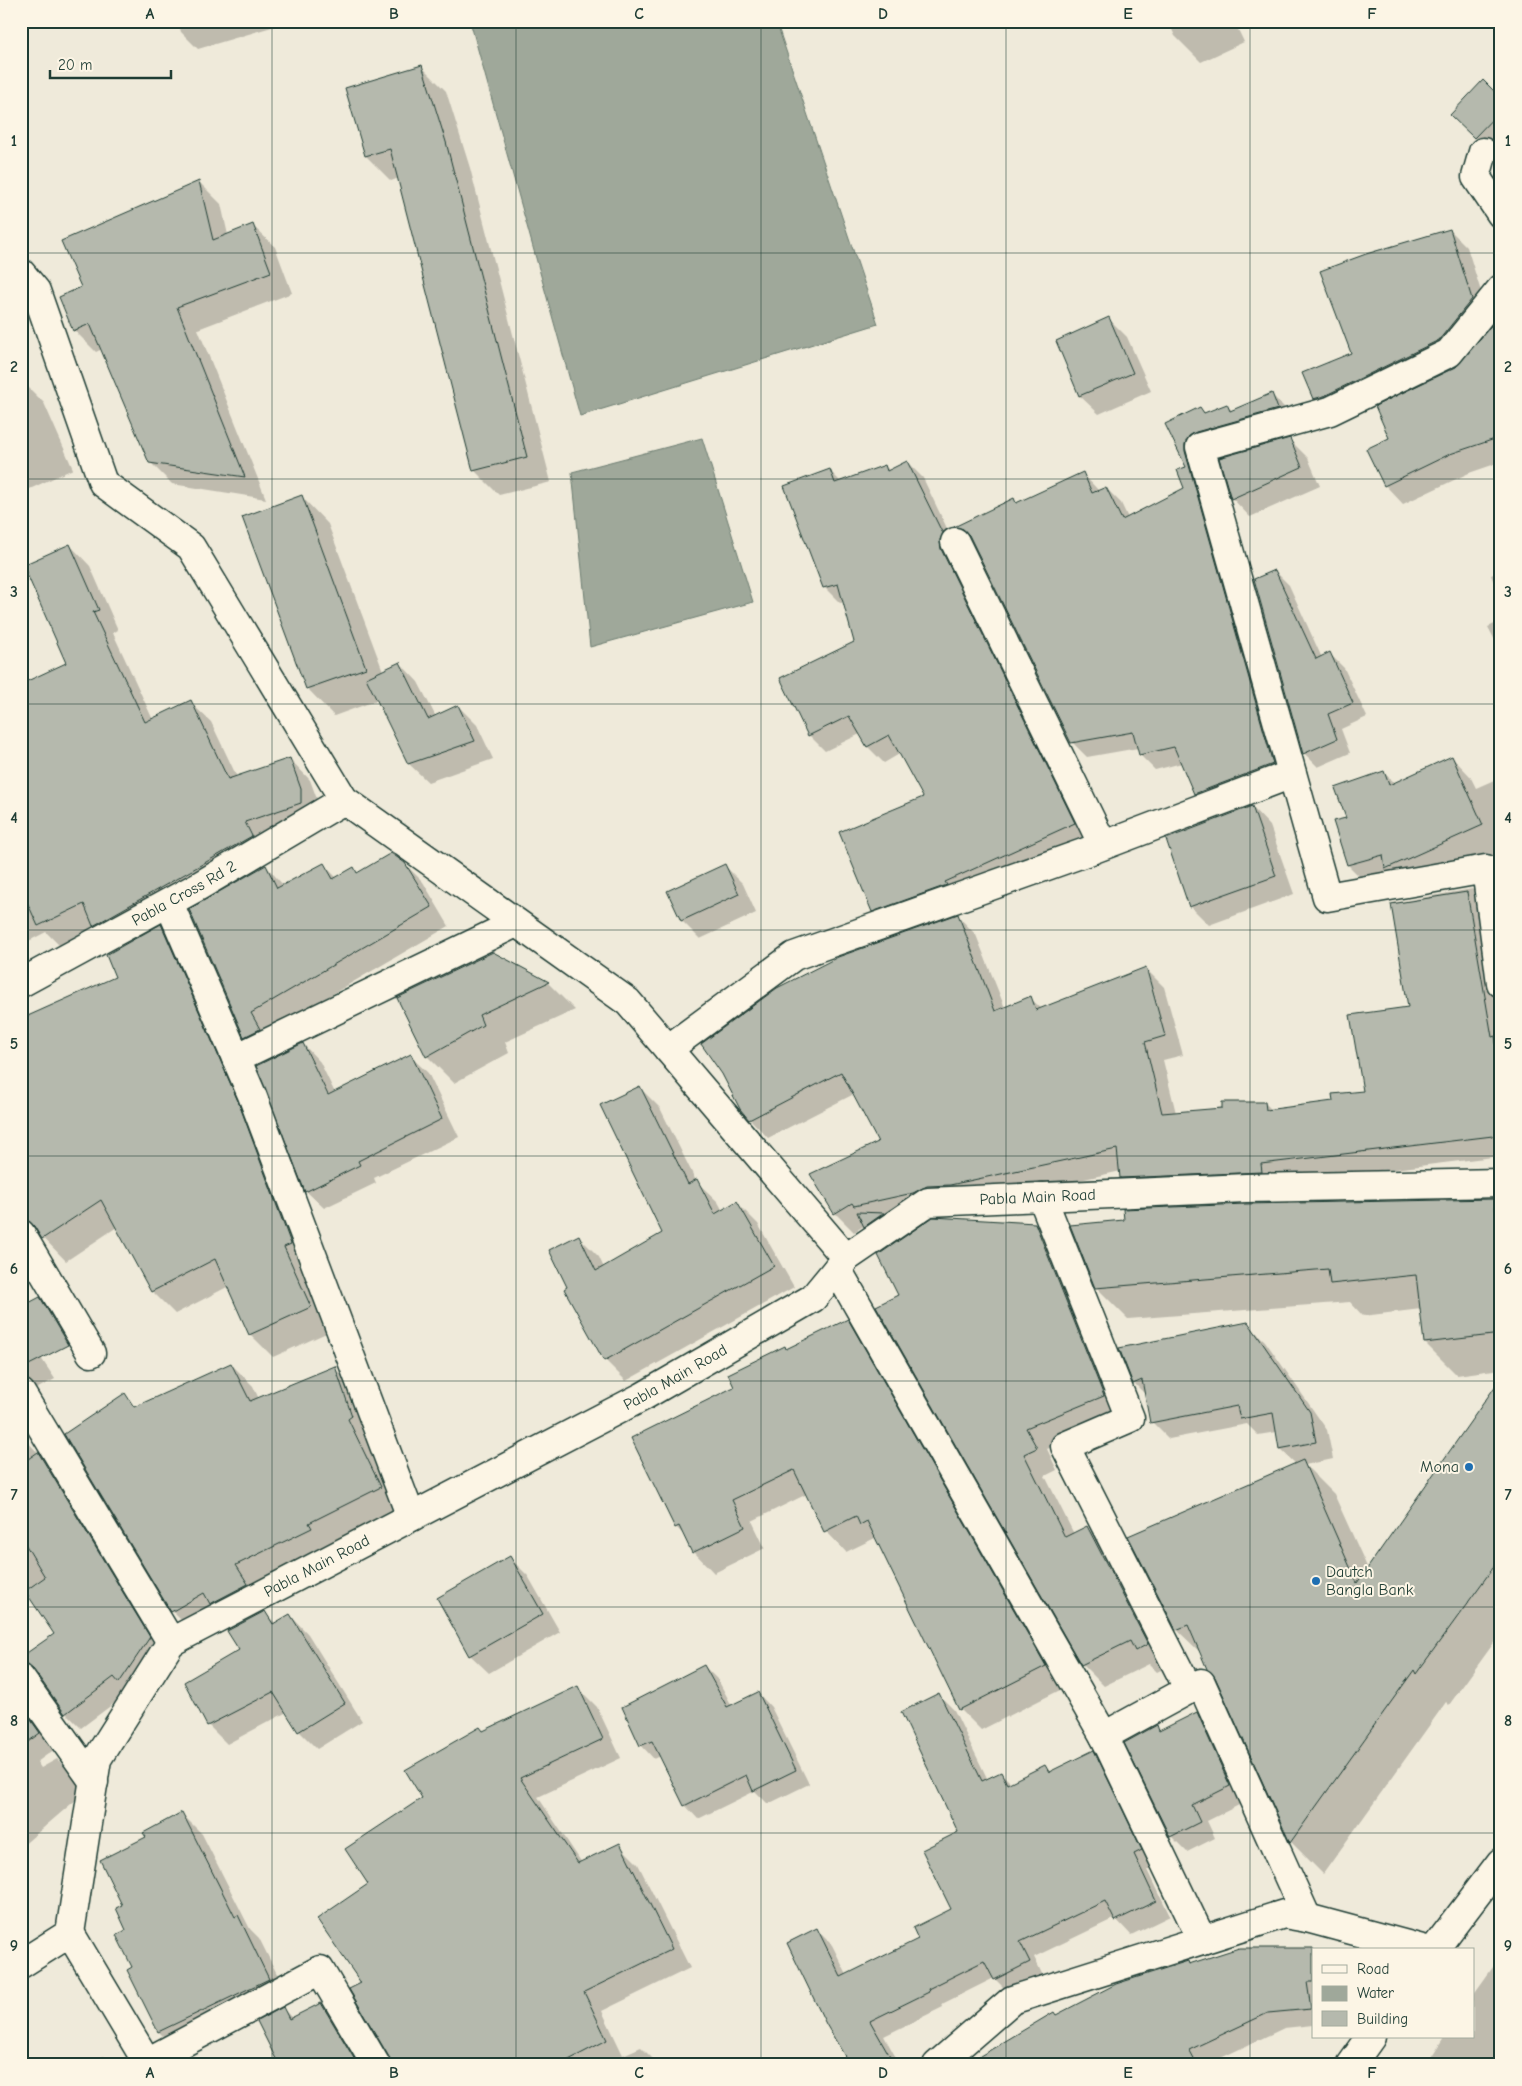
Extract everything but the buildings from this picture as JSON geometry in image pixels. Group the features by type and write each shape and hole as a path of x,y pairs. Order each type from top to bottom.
{"main road":[{"path":"1483,152 1476,177 1501,214"},
{"path":"21,273 36,292 103,483 191,547 344,800 628,1002 842,1264 1104,1736 1202,1940"},
{"path":"1501,289 1449,354 1330,411 1200,447 1327,897 1494,867 1501,984"},
{"path":"955,542 1102,844"},
{"path":"668,1049 794,956 1292,774"},
{"name":"Pabla Cross Rd 2","path":"21,983 168,903 344,800"},
{"path":"168,903 252,1095 411,1517"},
{"path":"236,1058 516,923"},
{"name":"Pabla Main Road","path":"171,1642 642,1398 813,1298 842,1264 928,1202 1246,1188 1501,1183"},
{"path":"1042,1197 1130,1418 1065,1446 1190,1690"},
{"path":"21,1234 91,1352"},
{"path":"21,1393 171,1642 97,1759 70,1933 147,2062 320,1970 376,2065"},
{"path":"21,1679 94,1782"},
{"path":"1104,1736 1201,1683 1306,1918"},
{"path":"1436,1948 1501,1862"},
{"path":"937,2065 1012,2000 1284,1914 1306,1918 1418,1948"},
{"path":"21,1964 70,1933"},
{"path":"1351,2065 1370,2038"}],"water":[{"path":"470,21 776,21 878,324 580,416"},
{"path":"702,438 753,602 590,647 572,472"}],"place":[{"name":"Mona","path":"1469,1467"},
{"name":"Dautch Bangla Bank","path":"1316,1581"}]}
